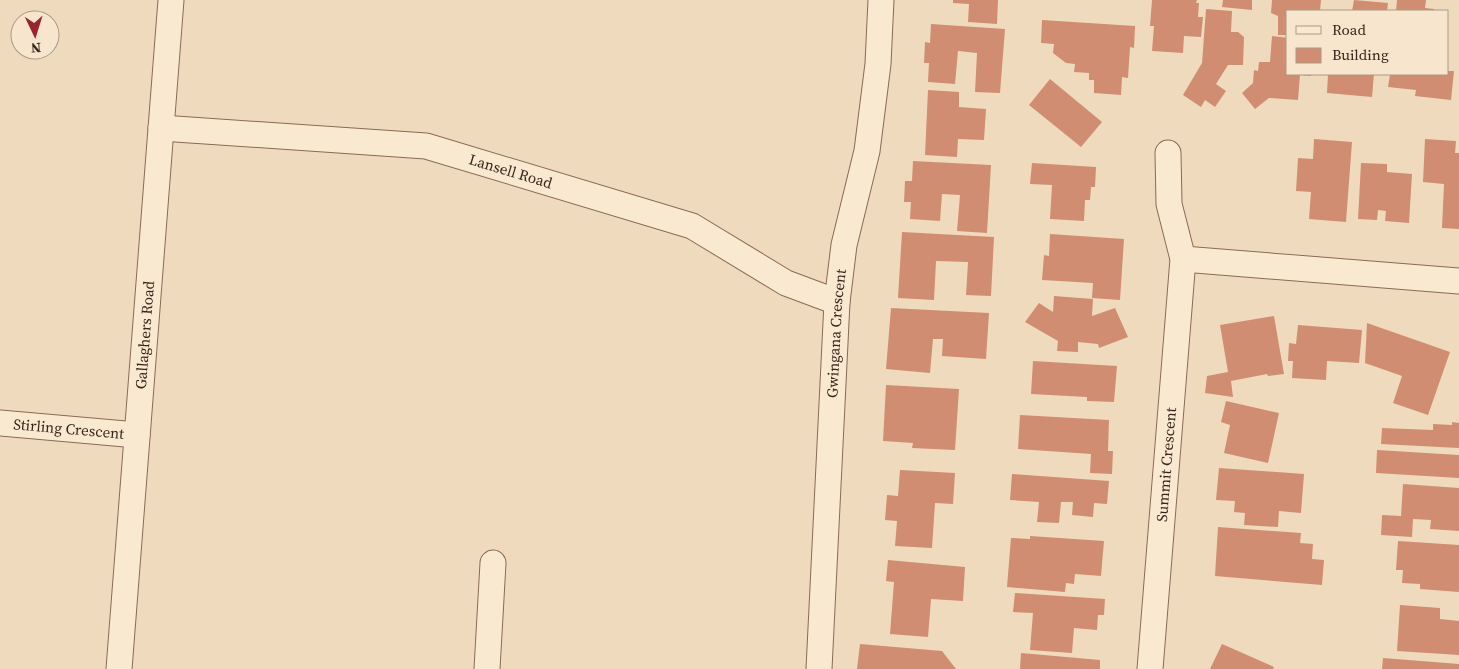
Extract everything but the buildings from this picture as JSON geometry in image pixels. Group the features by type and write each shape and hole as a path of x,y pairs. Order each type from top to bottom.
{"street":[{"name":"Gallaghers Road","path":"119,669 171,0"},
{"name":"Gwingana Crescent","path":"819,669 836,302 844,245 867,151 878,64 881,0"},
{"name":"Lansell Road","path":"161,128 426,146 692,226 786,283 836,302"},
{"name":"Summit Crescent","path":"1150,669 1182,259 1169,204 1168,153"},
{"path":"1182,259 1459,281"},
{"name":"Stirling Crescent","path":"0,424 137,435"},
{"path":"487,669 493,563"}]}
